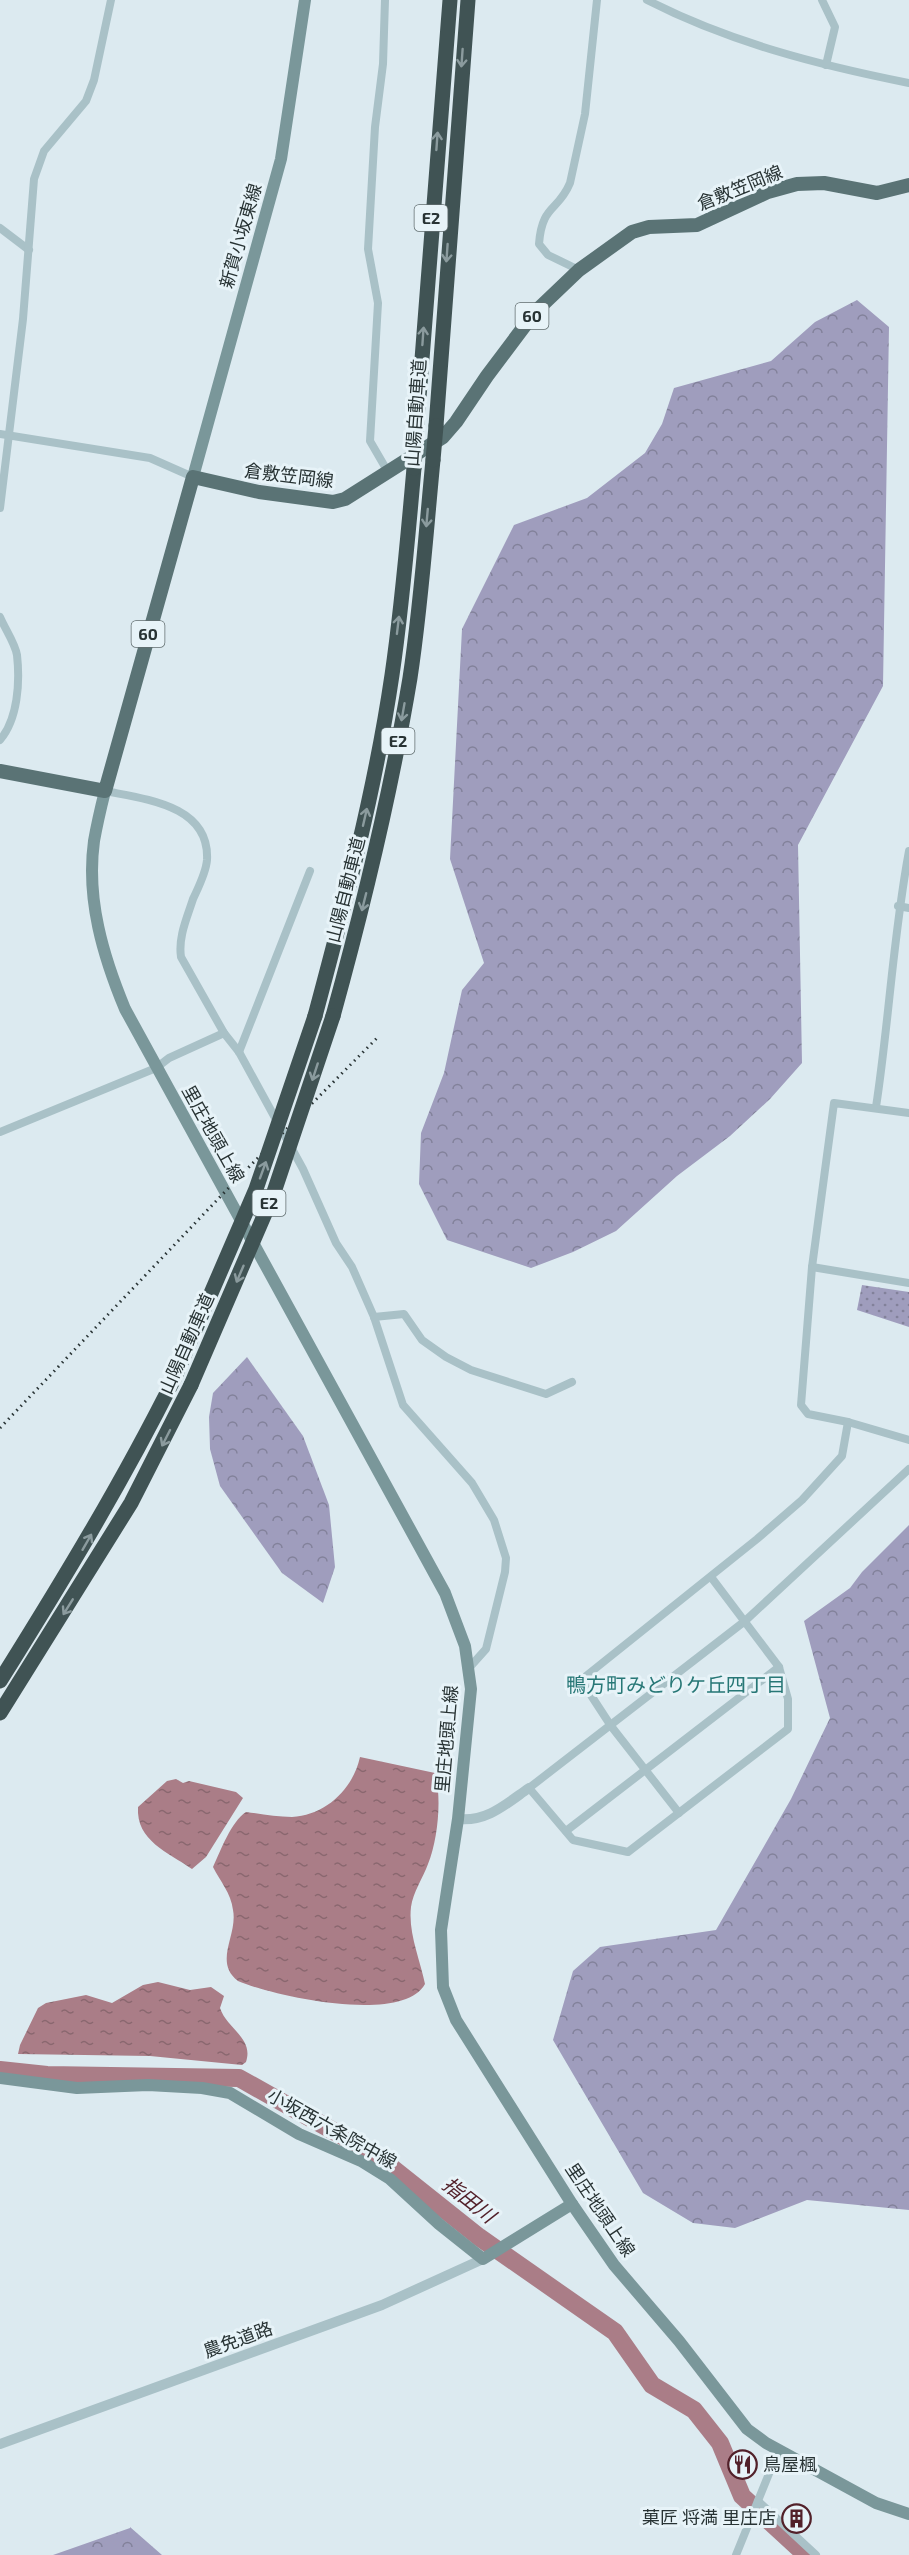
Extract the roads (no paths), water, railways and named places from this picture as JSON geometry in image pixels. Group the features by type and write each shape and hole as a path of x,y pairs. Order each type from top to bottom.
{"highway":[{"name":"山陽自動車道","path":"0,1681 98,1522 174,1379 256,1189 315,1016 354,867 392,676 414,468 450,0"},
{"name":"山陽自動車道","path":"0,1713 131,1503 191,1385 273,1195 333,1016 364,903 388,795 410,676 436,426 468,0"}],"main road":[{"name":"新賀小坂東線","path":"193,477 281,159 305,0"},
{"name":"倉敷笠岡線","path":"193,477 237,488 333,502 345,499 443,437 456,423 487,376 535,312 579,270 632,232 649,227 697,225 768,192 797,184 824,183 877,194 909,184"},
{"name":"60","path":"105,790 193,477"},
{"path":"0,771 105,790"},
{"name":"里庄地頭上線","path":"105,790 94,842 93,868 98,927 113,980 156,1068 445,1593 462,1636 471,1689 458,1819 441,1930 442,1987 456,2020 572,2204 614,2265 679,2341 734,2415 747,2429 779,2450 876,2503 909,2514"},
{"name":"小坂西六条院中線","path":"0,2078 77,2088 148,2085 202,2088 230,2093 299,2134 362,2161 390,2179 439,2224 488,2257"},
{"path":"488,2257 572,2204"}],"street":[{"path":"0,508 11,436 29,250 30,203 39,161 86,101 94,80 111,0"},
{"path":"385,0 383,64 375,127 368,249 378,303 370,441 388,472"},
{"path":"579,270 548,255 539,244 540,225 545,214 566,193 570,183 585,114 597,0"},
{"path":"647,0 731,38 826,65 909,83"},
{"path":"822,0 835,27 826,65"},
{"path":"0,228 29,250"},
{"path":"0,435 150,458 193,477"},
{"path":"0,617 17,654 15,708 10,726 0,740"},
{"path":"105,790 153,800 189,816 200,829 206,846 207,862 179,946 181,957 303,1168 374,1317 403,1404 472,1483 494,1520 506,1558 505,1572 486,1649 469,1668"},
{"path":"876,1107 887,1039 898,906 909,851"},
{"path":"238,1052 310,871"},
{"path":"898,906 909,908"},
{"path":"0,1132 156,1068 169,1058 224,1033"},
{"path":"909,1113 876,1107 834,1104 812,1267 801,1405 808,1414 848,1422 909,1440"},
{"path":"812,1267 909,1282"},
{"path":"374,1317 404,1314 422,1341 471,1370 546,1394 572,1382"},
{"path":"679,1813 611,1726 581,1680 802,1500 842,1456 848,1422"},
{"path":"458,1819 474,1820 488,1816 611,1726 745,1621 909,1469"},
{"path":"529,1788 573,1840 628,1852 788,1729 788,1699 779,1667 711,1576"},
{"path":"566,1832 779,1667"},
{"name":"農免道路","path":"0,2444 382,2305 488,2257"},
{"path":"736,2555 779,2450"},
{"path":"757,2503 816,2555"}],"water":[{"path":"360,1757 435,1773 438,1794 436,1831 431,1854 411,1907 413,1936 425,1984 412,1996 391,2003 365,2005 336,2004 278,1994 238,1981 231,1974 227,1965 234,1919 232,1904 213,1867 227,1837 236,1822 246,1812 292,1817 327,1806 351,1780"},
{"path":"176,1779 183,1783 189,1781 236,1792 243,1798 206,1857 192,1869 155,1844 142,1829 139,1819 138,1807 167,1781"},
{"path":"158,1982 190,1990 211,1987 224,1996 220,2008 246,2046 246,2062 242,2065 150,2056 18,2054 38,2008 46,2003 86,1995 112,2003 143,1985"}],"waterway":[{"name":"指田川","path":"0,2070 47,2075 239,2078 376,2155 479,2237 615,2332 652,2385 694,2410 720,2443 742,2496 806,2555"}],"railway":[{"path":"0,1428 239,1177 379,1036"}],"place":[{"name":"鳥屋楓","path":"742,2465"},
{"name":"菓匠 将満 里庄店","path":"797,2518"}],"district":[{"name":"鴨方町みどりケ丘四丁目","path":"676,1685"}]}
